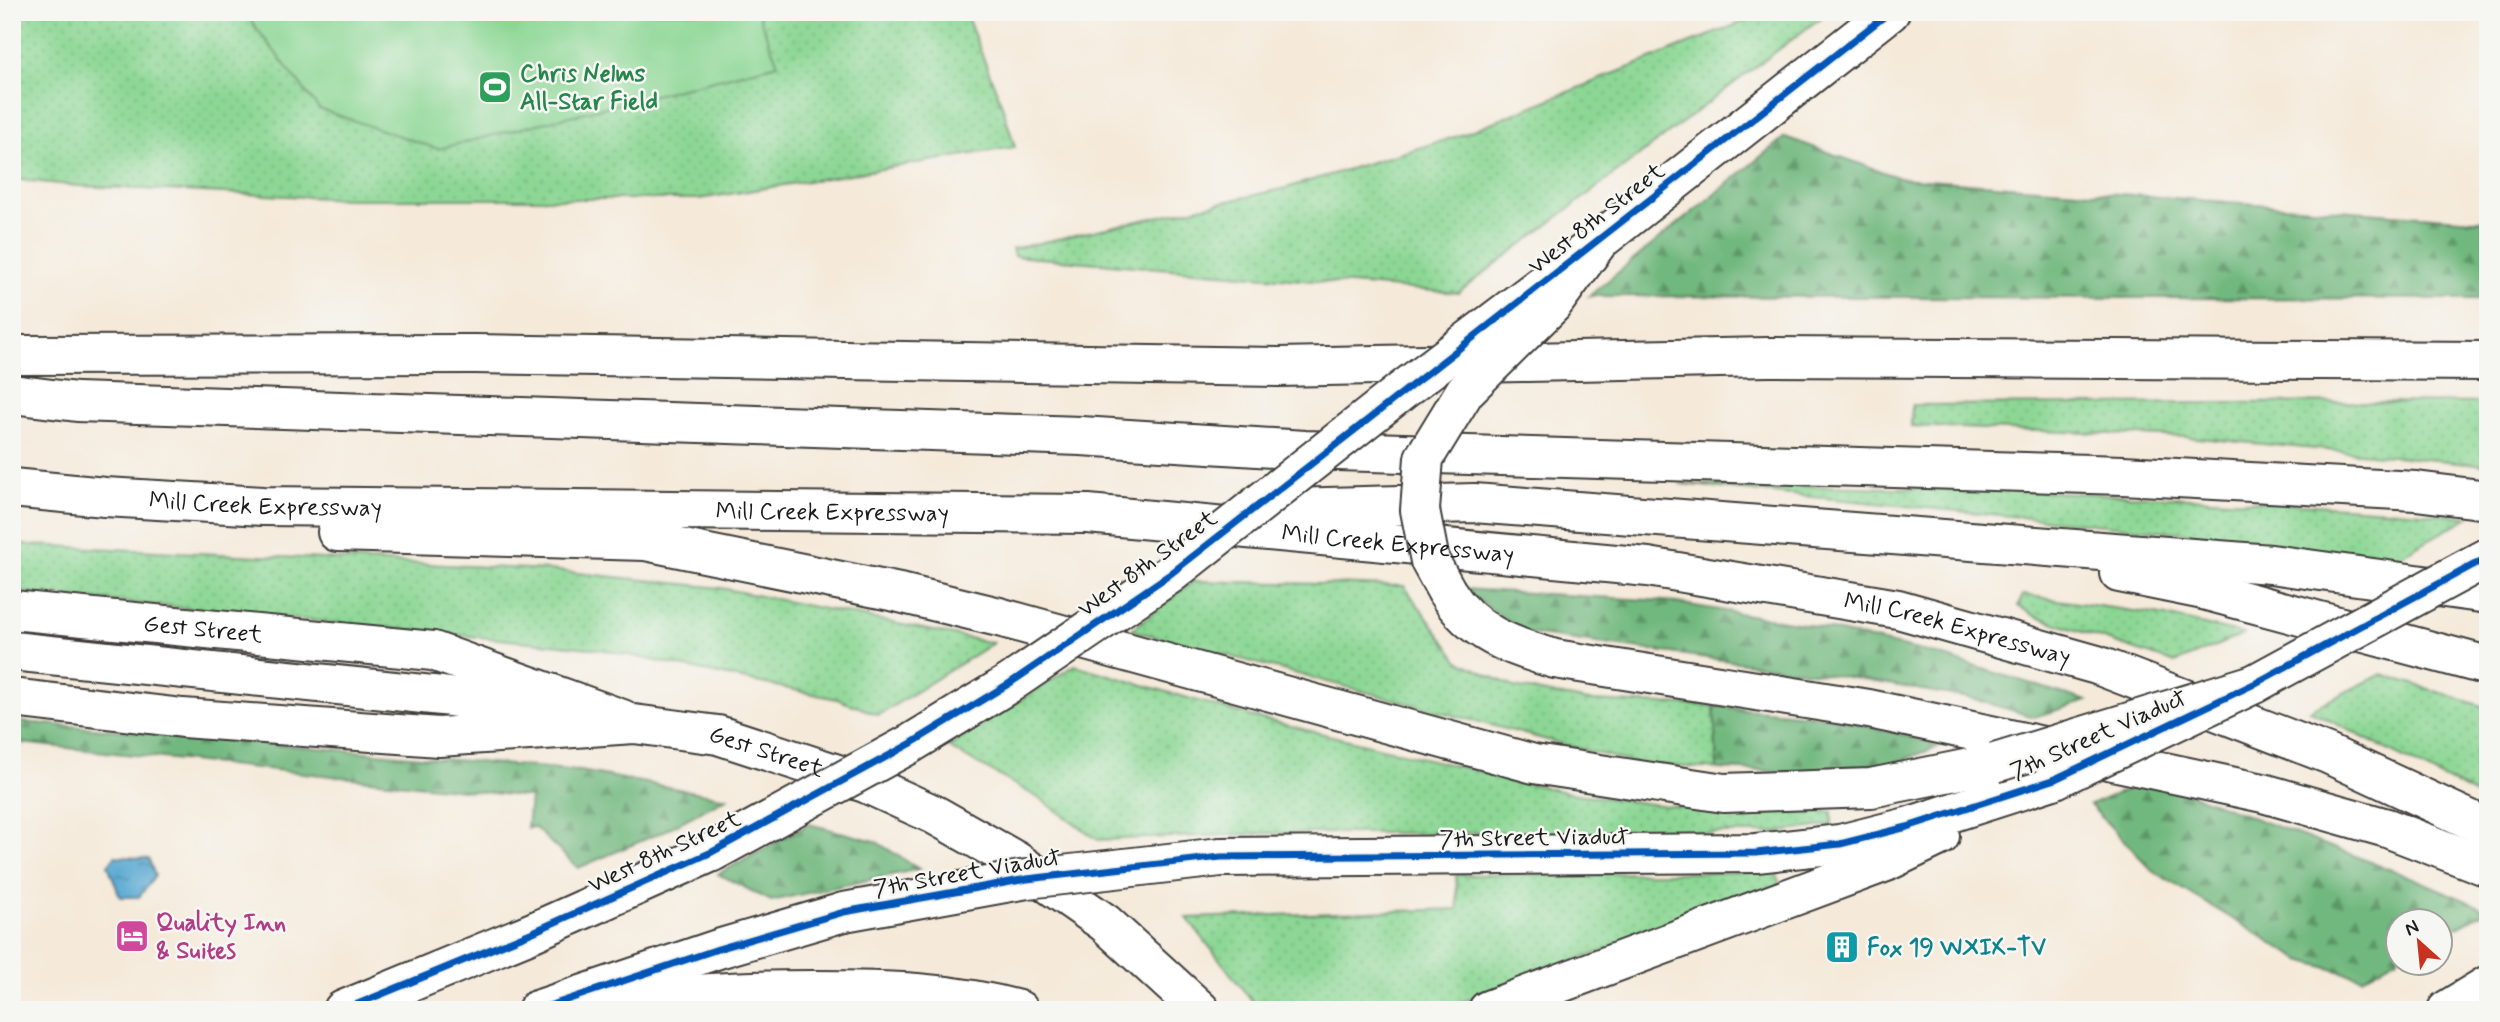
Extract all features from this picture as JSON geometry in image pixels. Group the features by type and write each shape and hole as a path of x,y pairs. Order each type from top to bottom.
{"main road":[{"name":"West 8th Street","path":"343,1010 533,932 712,852 910,744 1010,683 1169,575 1890,12"},
{"path":"1599,241 1552,305 1465,391 1424,458 1420,510 1430,561 1455,605 1478,628 1506,645 1555,659 1869,709 2263,793 2387,828 2488,867"},
{"path":"12,355 475,354 1278,367 1768,357 2488,361"},
{"path":"12,394 77,402 1081,436 1305,450 2123,475 2416,491 2488,500"},
{"name":"Mill Creek Expressway","path":"12,488 105,497 263,506 1088,514 1648,567 1898,609 2097,665 2329,754 2488,828"},
{"path":"1088,514 1474,503 2271,564 2488,594"},
{"path":"263,506 339,533 645,541 900,593 999,617 1534,764 1724,793 1871,788 1995,763 2255,684"},
{"path":"1956,539 2203,590 2488,666"},
{"name":"7th Street Viaduct","path":"537,1010 718,949 844,912 1027,878 1222,857 1756,853 1853,841 1907,827 2053,780 2255,684 2488,557"},
{"name":"Gest Street","path":"12,611 433,651 634,724"},
{"path":"12,651 442,696 634,724"},
{"name":"Gest Street","path":"12,698 183,718 439,737 634,724 718,735 777,752 865,783 935,815 1016,861 1105,923 1200,1010"},
{"path":"1488,1010 1886,862 2053,780"},
{"path":"586,1010 650,996 741,990 900,990 968,997 1019,1010"}],"green space":[{"path":"12,12 965,12 1002,105 1015,147 699,199 347,199 79,186 12,179"},
{"name":"Chris Nelms All-Star Field","path":"244,12 757,12 778,64 438,149 319,109"},
{"path":"1768,12 1828,12 1458,293 1014,256 1012,249 1286,188 1458,136"},
{"path":"1785,137 1900,178 2488,221 2488,299 1589,296"},
{"path":"2488,403 2488,465 2187,437 1911,426 1912,405"},
{"path":"1680,484 2174,497 2469,517 2387,563 2196,534"},
{"path":"12,544 549,570 721,588 993,643 879,715 837,699 600,649 12,591"},
{"path":"1194,581 1404,586 1459,661 1514,687 1589,701 1714,706 1717,769 1638,764 1131,630"},
{"path":"1463,589 1665,601 1809,625 1931,653 2087,701 2034,717 1974,699 1847,677 1524,633"},
{"path":"2023,595 2161,615 2244,634 2175,663 2037,617 2018,606"},
{"path":"1075,665 1253,717 1569,793 1667,806 1832,812 1832,825 1772,833 1272,833 1098,840 1042,800 948,747"},
{"path":"2382,674 2488,708 2488,801 2309,710"},
{"path":"1714,706 1829,717 1944,745 1894,763 1793,772 1717,769"},
{"path":"12,721 581,771 727,798 662,832 578,868 534,827 527,828 530,797 12,742"},
{"path":"2151,779 2413,878 2488,910 2454,929 2454,906 2384,906 2384,966 2362,978 2301,960 2153,871 2090,805"},
{"path":"809,824 875,841 919,869 771,901 718,874"},
{"path":"1777,872 1781,892 1520,979 1442,1010 1259,1010 1187,918 1458,909 1456,875"}],"water":[{"path":"115,856 149,859 155,876 139,897 120,897 108,865"}],"cycle path":[{"path":"343,1010 533,932 712,852 910,744 1010,683 1169,575 1890,12"},
{"path":"537,1010 718,949 844,912 1027,879 1221,857 1756,853 1840,844 1907,827 2053,780 2254,684 2488,557"}],"place":[{"name":"Chris Nelms All-Star Field","path":"495,87"},
{"name":"Quality Inn & Suites","path":"132,936"},
{"name":"Fox 19 WXIX-TV","path":"1842,947"}]}
